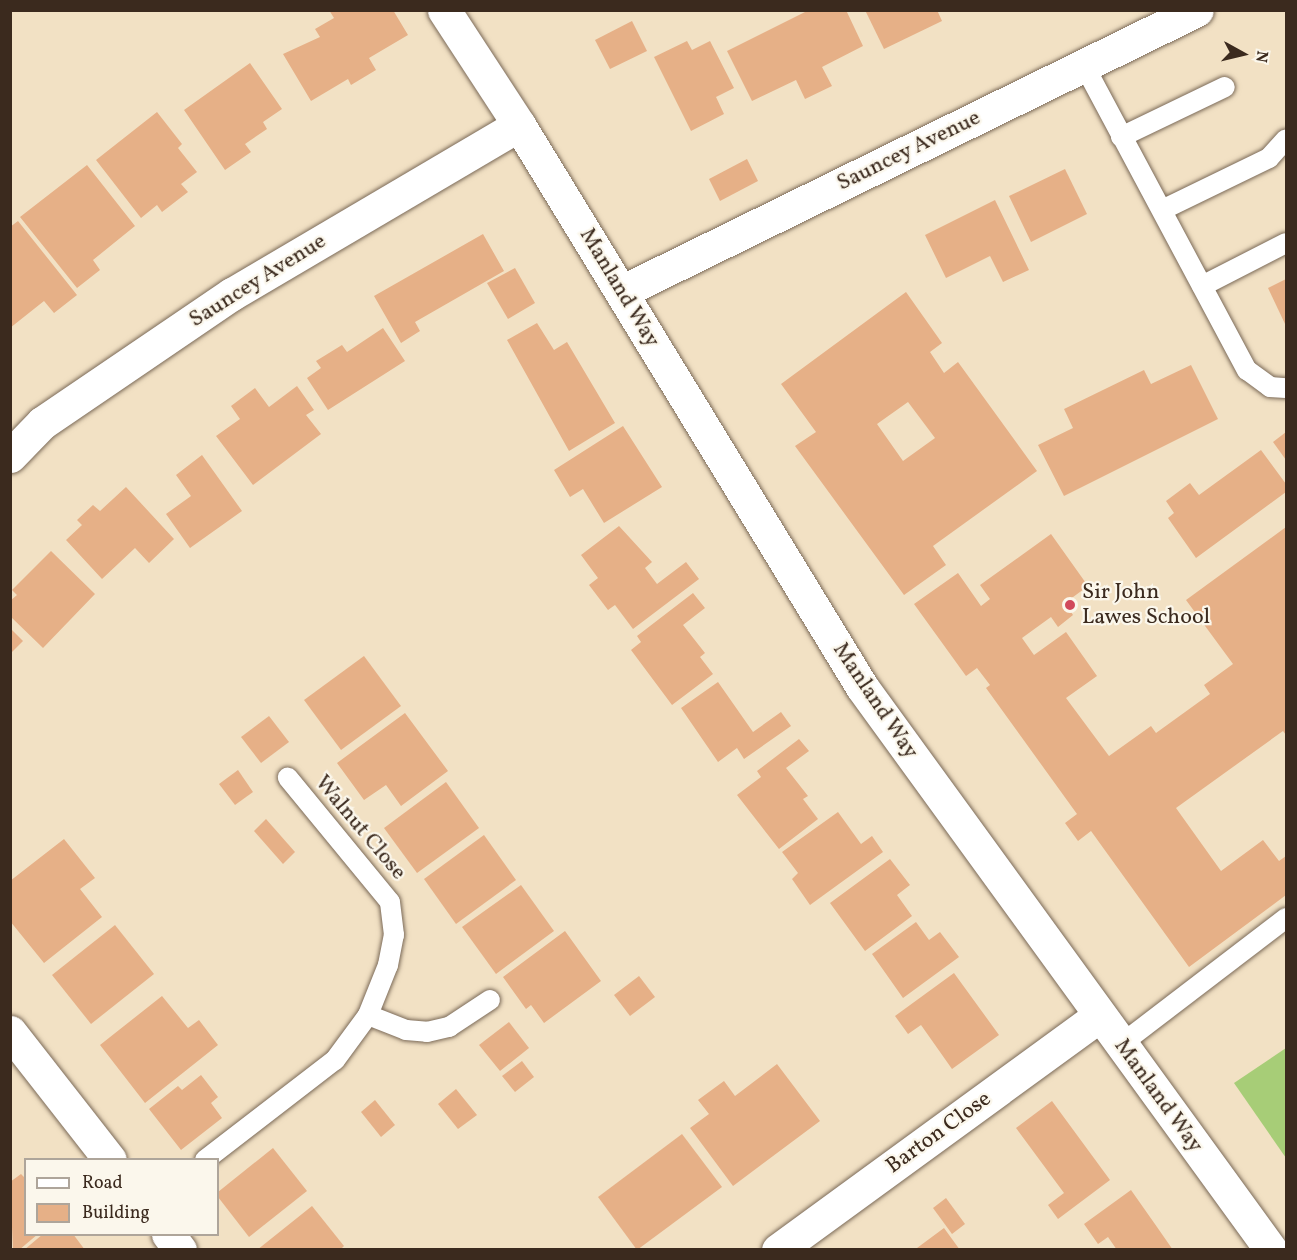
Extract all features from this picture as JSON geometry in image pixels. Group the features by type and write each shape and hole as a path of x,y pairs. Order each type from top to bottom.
{"street":[{"name":"Manland Way","path":"444,10 519,125 862,687 1099,1017 1271,1250"},
{"name":"Sauncey Avenue","path":"621,292 1085,67 1197,10"},
{"name":"Sauncey Avenue","path":"10,456 42,423 232,294 519,125"},
{"name":"Barton Close","path":"778,1250 1099,1017"},
{"path":"10,1032 108,1158"},
{"path":"170,1236 180,1250"}],"lane":[{"path":"1085,67 1247,370 1270,387 1287,388"},
{"path":"1121,136 1225,87"},
{"path":"1162,210 1269,158 1287,139"},
{"path":"1202,286 1287,243"},
{"name":"Walnut Close","path":"208,1158 335,1060 368,1014 388,965 394,935 390,902 288,778"},
{"path":"1120,1045 1287,918"},
{"path":"368,1014 406,1030 428,1032 449,1027 490,1000"}],"green space":[{"path":"1286,1048 1286,1158 1234,1083"}],"building":[{"path":"329,10 393,10 408,35 369,58 376,70 351,85 348,79 311,101 283,54 320,37 315,29 334,18"},
{"path":"809,10 846,10 863,46 822,67 832,86 805,99 796,80 752,101 727,51"},
{"path":"865,10 937,10 942,21 884,49"},
{"path":"632,21 647,51 610,69 595,40"},
{"path":"687,41 692,50 710,41 734,88 716,97 724,114 691,131 654,57"},
{"path":"250,63 282,109 263,122 267,129 245,144 251,152 225,170 184,110"},
{"path":"157,112 182,144 178,148 197,172 181,184 188,192 162,212 157,205 141,218 96,160"},
{"path":"747,159 758,181 720,201 709,179"},
{"path":"87,165 135,226 93,260 100,270 77,288 20,217"},
{"path":"1065,169 1087,214 1031,242 1009,196"},
{"path":"995,200 1029,270 1003,282 990,256 946,278 925,235"},
{"path":"18,221 77,295 54,313 44,301 10,328 10,227"},
{"path":"483,234 504,271 415,322 420,331 401,343 374,296"},
{"path":"515,268 535,303 508,319 487,283"},
{"path":"1286,279 1286,326 1268,288"},
{"path":"906,292 942,343 930,352 944,373 958,362 1037,471 933,546 946,565 904,595 795,446 816,432 781,384","holes":["908,402 935,438 903,461 877,424"]},
{"path":"537,323 554,350 567,342 615,423 569,451 507,340"},
{"path":"383,328 405,361 328,410 307,378 321,368 316,361 342,345 347,352"},
{"path":"1191,365 1218,419 1064,496 1038,445 1073,428 1064,409 1144,370 1151,384"},
{"path":"297,386 314,410 306,415 321,434 253,485 216,436 240,419 231,406 255,388 269,407"},
{"path":"623,426 662,487 604,523 583,489 570,497 554,470"},
{"path":"1286,432 1286,460 1273,442"},
{"path":"1261,450 1286,484 1286,492 1196,558 1168,518 1174,513 1166,501 1190,483 1199,495"},
{"path":"202,455 242,511 190,548 166,514 191,496 176,475"},
{"path":"126,487 174,539 149,563 135,548 102,579 66,540 82,525 77,520 93,505 100,511"},
{"path":"619,526 652,562 645,568 657,584 686,562 699,579 633,629 615,605 608,610 589,585 598,578 581,555"},
{"path":"1286,527 1286,735 1283,731 1176,808 1221,871 1263,840 1279,861 1286,856 1286,895 1189,967 1091,831 1078,841 1065,823 1077,814 986,688 990,685 977,668 966,676 914,604 958,573 981,606 990,599 980,585 1051,534 1088,586 1065,603 1073,615 1058,627 1051,617 1022,638 1034,655 1066,632 1097,676 1066,698 1109,756 1151,726 1156,733 1210,694 1204,685 1233,664 1186,600"},
{"path":"51,551 95,594 43,648 10,616 10,601 17,595 12,590"},
{"path":"693,593 705,608 683,625 705,653 700,657 713,674 672,705 631,650 641,642 637,636"},
{"path":"10,628 23,641 10,654"},
{"path":"364,656 401,706 341,750 304,700"},
{"path":"718,682 753,732 781,712 791,726 744,759 737,748 718,762 681,708"},
{"path":"405,713 448,771 401,806 386,785 364,800 337,763"},
{"path":"269,716 289,742 261,763 241,737"},
{"path":"799,739 809,751 786,768 808,796 803,799 818,819 779,849 737,795 761,777 757,771"},
{"path":"238,770 253,792 235,805 219,784"},
{"path":"446,782 479,828 417,873 384,828"},
{"path":"838,812 861,844 872,836 883,852 810,905 792,879 798,873 782,852"},
{"path":"266,819 295,852 283,864 254,831"},
{"path":"484,835 516,880 456,924 424,879"},
{"path":"64,839 95,878 80,889 102,917 44,963 10,921 10,881"},
{"path":"890,859 910,885 897,895 912,916 865,951 830,903"},
{"path":"521,885 554,931 496,974 462,927"},
{"path":"916,922 929,940 940,932 959,957 903,998 872,954"},
{"path":"115,925 154,974 91,1024 52,975"},
{"path":"565,931 601,981 544,1023 531,1005 526,1009 503,977"},
{"path":"954,973 999,1035 952,1069 921,1025 908,1034 895,1016"},
{"path":"639,976 655,997 630,1016 614,995"},
{"path":"162,996 188,1028 199,1020 218,1045 145,1103 100,1045"},
{"path":"509,1022 529,1048 500,1071 479,1045"},
{"path":"522,1061 534,1077 515,1092 502,1076"},
{"path":"777,1064 820,1121 733,1186 690,1128 709,1114 698,1100 724,1081 735,1096"},
{"path":"201,1075 218,1097 211,1103 222,1118 181,1150 149,1109 178,1086 182,1090"},
{"path":"456,1089 477,1115 458,1129 438,1104"},
{"path":"375,1100 395,1125 381,1137 361,1112"},
{"path":"1052,1101 1110,1180 1058,1219 1048,1205 1064,1193 1016,1128"},
{"path":"682,1134 722,1187 637,1250 598,1197"},
{"path":"273,1148 307,1191 249,1237 219,1198 219,1191"},
{"path":"21,1174 24,1177 24,1236 36,1236 19,1250 13,1250 10,1182"},
{"path":"1131,1190 1173,1250 1117,1250 1108,1237 1098,1244 1084,1224"},
{"path":"946,1198 965,1224 952,1234 933,1208"},
{"path":"312,1206 344,1246 340,1250 257,1250"},
{"path":"944,1228 960,1250 912,1250 917,1248"},
{"path":"41,1236 74,1236 85,1250 24,1250"}],"place":[{"name":"Sir John Lawes School","path":"1070,605"}]}
